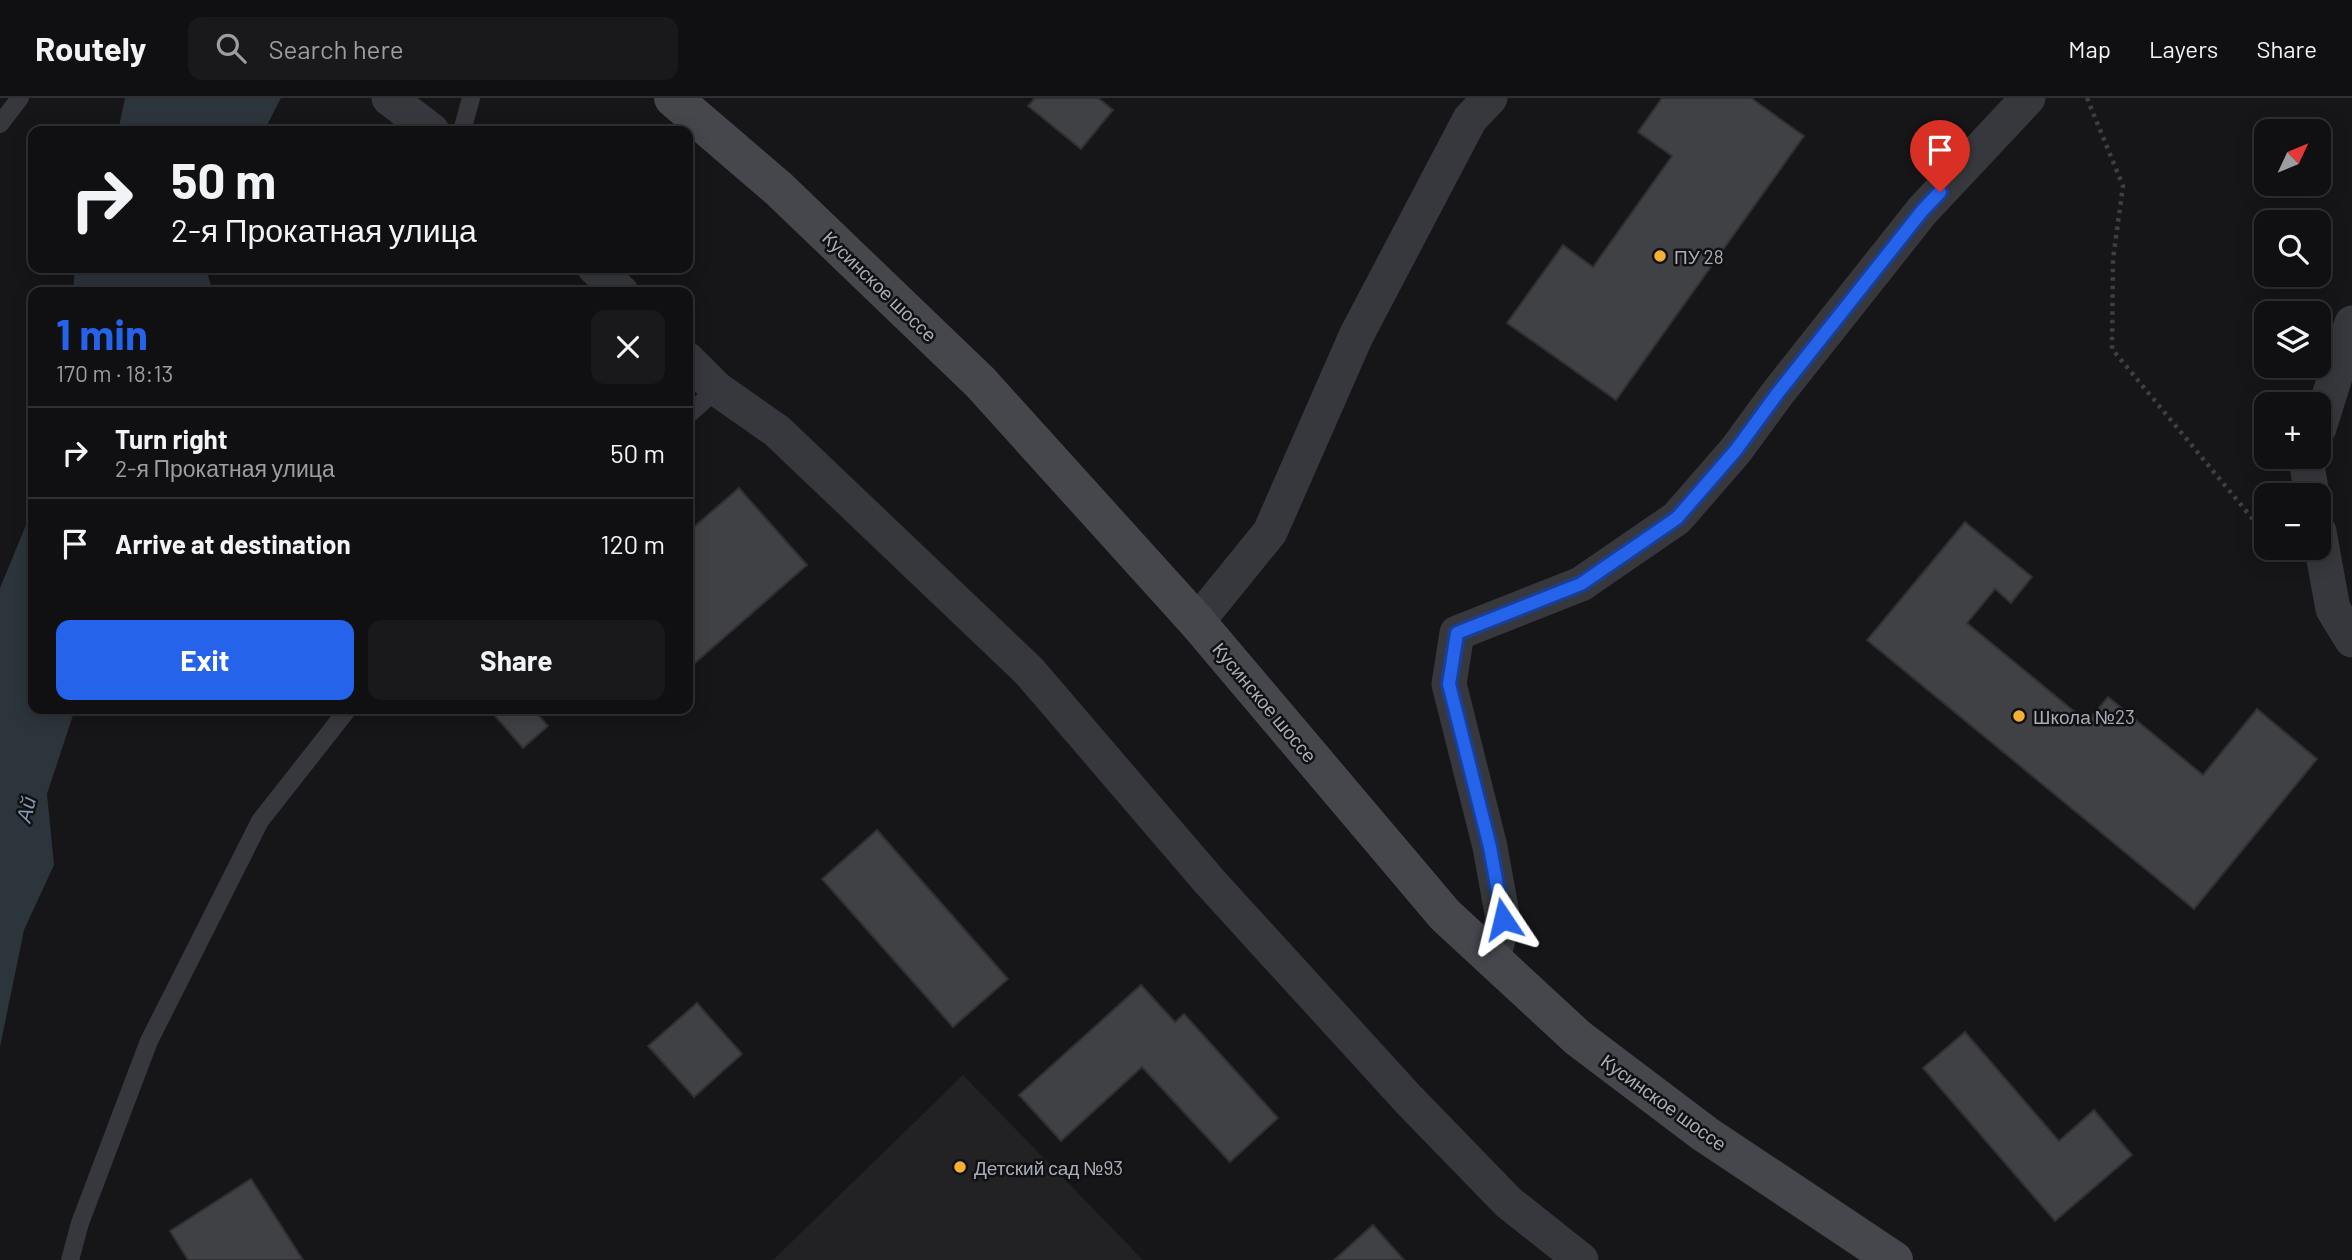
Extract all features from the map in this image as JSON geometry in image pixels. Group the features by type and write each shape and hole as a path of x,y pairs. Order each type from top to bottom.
{"main road":[{"name":"Кусинское шоссе","path":"673,98 779,189 979,382 1197,622 1445,915 1578,1038 1705,1134 1894,1260"}],"street":[{"path":"389,98 425,126"},
{"path":"1197,622 1270,532 1356,336 1470,119 1490,98"},
{"path":"1493,959 1503,919 1490,847 1449,684 1457,633 1581,584 1677,518 1736,450 1922,211 2028,98"},
{"path":"601,273 616,287"},
{"path":"2330,392 2352,323"},
{"path":"693,365 717,389 777,431 1029,671 1210,882 1409,1100 1508,1202 1581,1260"},
{"path":"2324,560 2333,608 2352,640"}],"lane":[{"path":"0,124 20,98"},
{"path":"463,126 471,98"},
{"path":"693,411 717,389"},
{"path":"70,1260 80,1223 149,1041 260,821 344,714"}],"path":[{"path":"2087,98 2123,186 2113,259 2112,349 2254,521"}],"shaded area":[{"name":"Детский сад №93","path":"963,1075 1143,1260 773,1260"}],"water":[{"path":"125,98 281,98 267,126 119,126"},
{"path":"75,273 207,273 211,286 211,287 73,287"},
{"name":"Ай","path":"28,520 28,714 73,714 47,794 54,865 24,930 0,1047 0,588"}],"building":[{"path":"1035,98 1098,98 1113,110 1081,149 1028,106"},
{"name":"ПУ 28","path":"1662,98 1751,98 1804,136 1616,400 1507,323 1563,245 1593,267 1672,156 1638,132"},
{"path":"739,488 807,565 693,665 693,528"},
{"name":"Школа №23","path":"1965,522 2032,577 2011,603 1995,589 1967,623 2087,722 2108,697 2203,775 2257,709 2317,759 2194,909 1867,640"},
{"path":"493,714 537,714 548,726 523,748"},
{"path":"877,830 1008,979 953,1027 822,879"},
{"path":"1141,985 1175,1022 1184,1014 1278,1118 1230,1162 1142,1067 1061,1141 1019,1095"},
{"path":"697,1003 742,1054 694,1097 648,1046"},
{"path":"1965,1032 2059,1141 2094,1110 2132,1155 2055,1221 1923,1068"},
{"path":"251,1179 303,1260 188,1260 170,1231"},
{"path":"1373,1225 1404,1260 1334,1260"}],"place":[{"name":"ПУ 28","path":"1660,256"},
{"name":"Школа №23","path":"2019,716"},
{"name":"Детский сад №93","path":"960,1167"}],"route":[{"path":"1503,919 1490,847 1449,684 1457,633 1581,584 1677,518 1736,450 1825,333 1940,192"}]}
